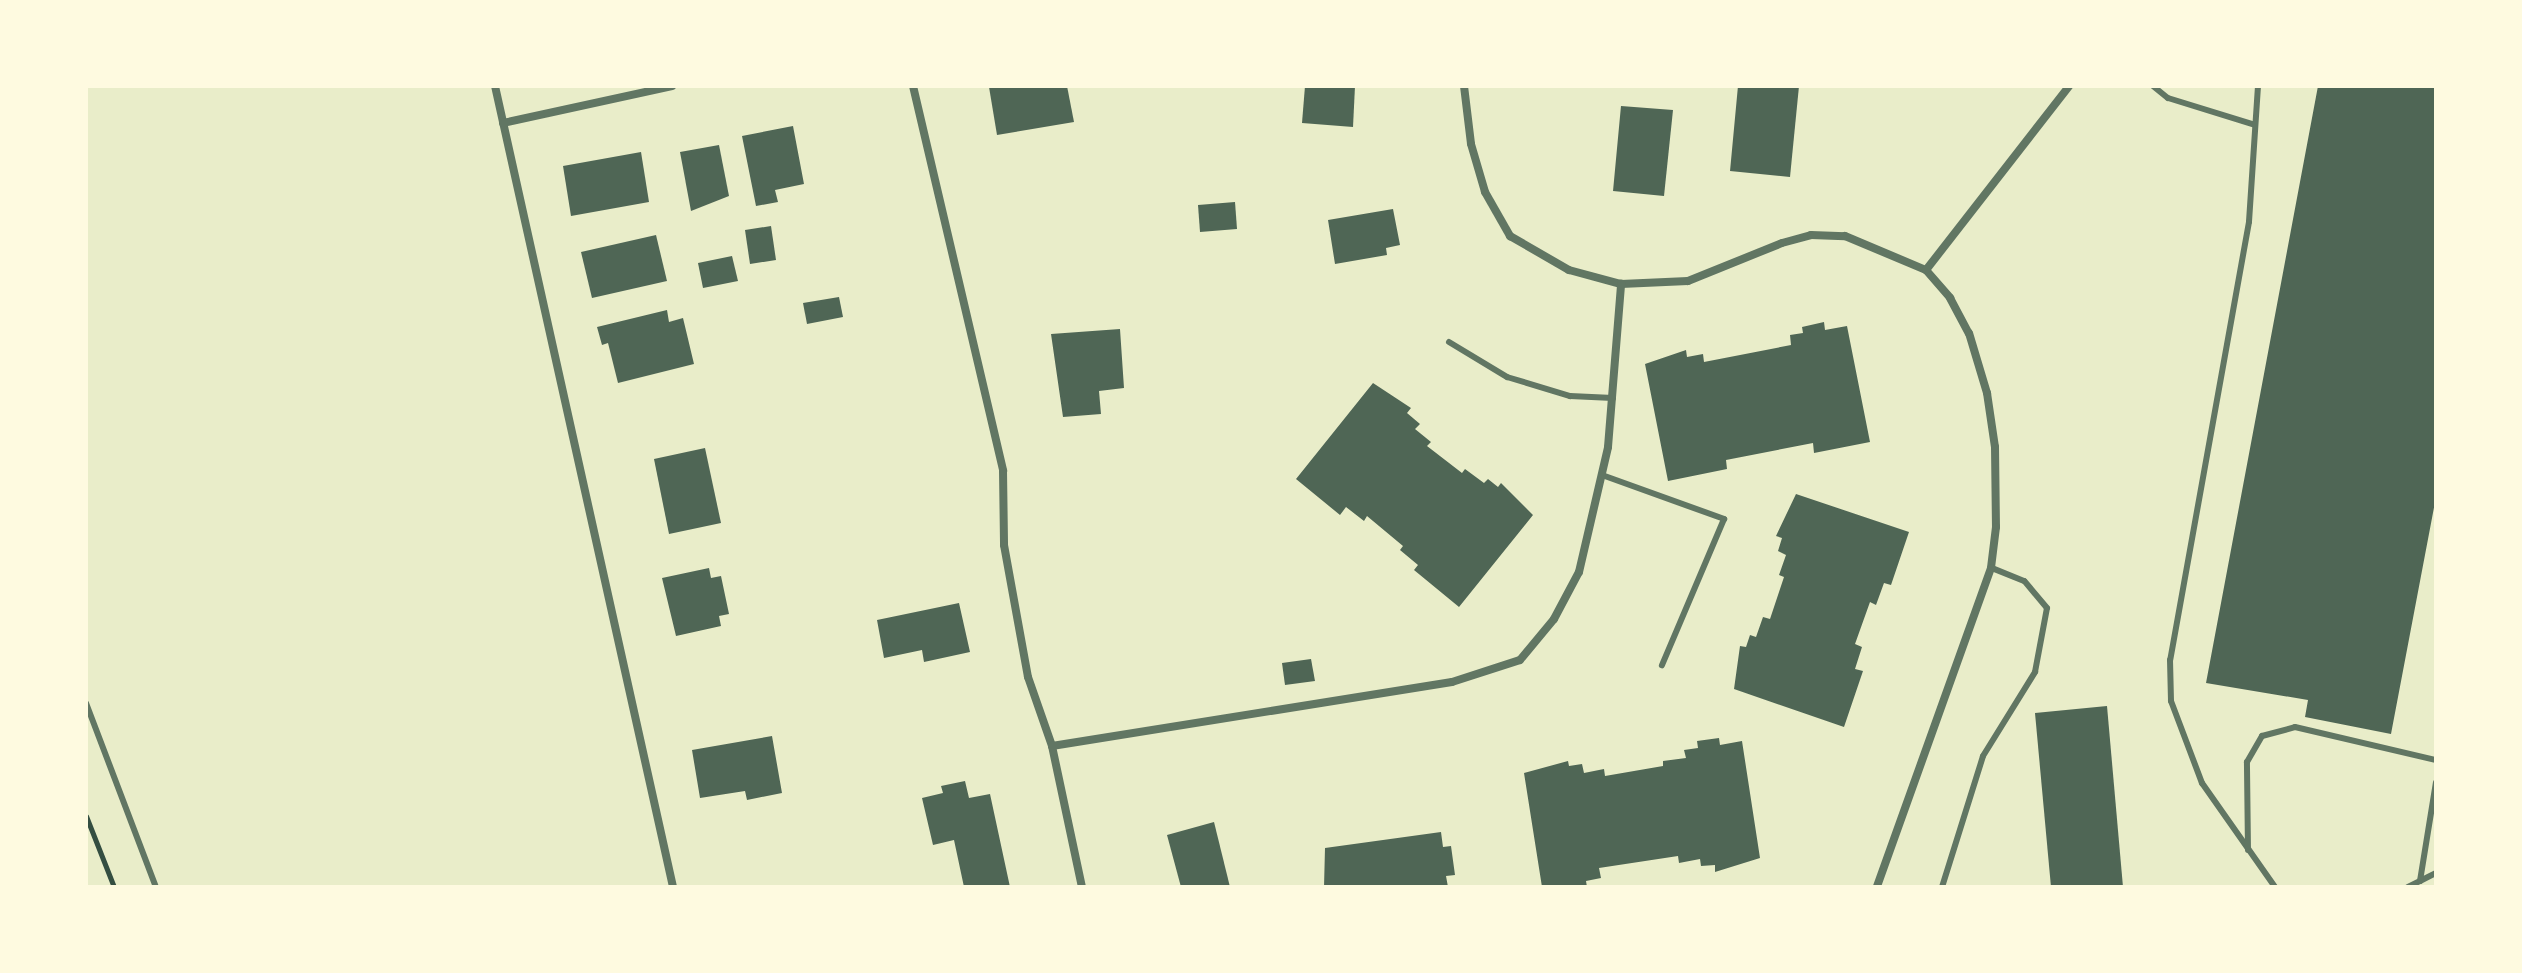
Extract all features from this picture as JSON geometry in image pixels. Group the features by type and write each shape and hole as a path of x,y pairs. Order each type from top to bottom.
{"street":[{"path":"495,86 673,887"},
{"path":"503,123 672,86"},
{"path":"913,86 1003,471 1004,545 1028,677 1052,746 1082,887"},
{"path":"1464,86 1471,144 1485,192 1510,236 1569,270 1621,284 1688,281 1741,256 1811,235 1845,236 1926,270 1950,298 1969,333 1987,393 1997,489 1991,568 1877,887"},
{"path":"1926,270 2069,86"},
{"path":"1052,746 1452,682 1520,660 1554,619 1579,572 1602,475 1613,398 1621,284"}],"lane":[{"path":"2153,86 2168,98 2255,125"},
{"path":"2258,86 2249,222 2170,660 2171,701 2183,740 2202,783 2275,887"},
{"path":"1449,342 1507,377 1570,396 1613,398"},
{"path":"1602,475 1724,519 1662,665"},
{"path":"1942,887 1983,756 2035,672 2047,608 2024,581 1991,568"},
{"path":"86,703 156,887"},
{"path":"2248,850 2247,762 2262,736 2295,727 2436,760"},
{"path":"2420,881 2436,782"},
{"path":"2408,887 2436,873"}],"path":[{"path":"86,816 114,887"}],"building":[{"path":"1067,86 1074,122 997,135 989,87"},
{"path":"1305,86 1355,86 1353,127 1302,123"},
{"path":"1738,86 1799,86 1790,177 1730,171"},
{"path":"2318,86 2436,86 2436,497 2391,734 2305,717 2308,700 2206,683"},
{"path":"1621,106 1673,110 1664,196 1613,191"},
{"path":"793,126 804,184 775,190 778,202 756,206 742,136"},
{"path":"719,145 729,196 691,211 680,152"},
{"path":"641,152 649,202 571,216 563,166"},
{"path":"1235,202 1237,229 1200,232 1198,205"},
{"path":"1393,209 1400,245 1386,248 1387,255 1335,264 1328,220"},
{"path":"771,226 776,260 750,264 745,230"},
{"path":"656,235 667,281 592,298 581,252"},
{"path":"732,256 738,281 703,288 698,263"},
{"path":"839,297 843,317 807,324 803,303"},
{"path":"667,310 669,322 683,318 694,364 618,383 608,343 602,345 597,327"},
{"path":"1824,322 1825,330 1847,326 1870,442 1814,453 1813,443 1726,460 1727,469 1668,481 1645,364 1686,350 1687,357 1703,354 1704,362 1791,345 1790,335 1803,333 1802,327"},
{"path":"1120,329 1124,388 1099,391 1101,414 1063,417 1051,334"},
{"path":"1373,383 1411,408 1407,413 1420,424 1415,429 1431,442 1427,446 1462,473 1465,469 1484,483 1488,479 1498,487 1501,483 1533,515 1459,607 1414,570 1418,565 1400,550 1403,546 1367,516 1364,521 1346,507 1340,515 1296,479"},
{"path":"705,448 721,523 669,534 654,459"},
{"path":"1796,494 1909,532 1891,585 1884,583 1876,605 1870,602 1855,644 1862,647 1855,669 1863,671 1844,727 1734,689 1740,646 1746,647 1750,635 1756,637 1763,617 1770,619 1784,577 1779,575 1786,555 1778,551 1782,538 1776,536"},
{"path":"709,568 711,578 721,576 729,614 719,616 721,626 676,636 662,578"},
{"path":"959,603 970,652 924,662 922,650 884,658 877,620"},
{"path":"1311,659 1315,681 1285,685 1282,663"},
{"path":"2107,706 2123,887 2051,887 2035,713"},
{"path":"772,736 782,793 747,800 745,791 700,798 692,750"},
{"path":"1719,738 1720,745 1742,741 1760,858 1715,872 1715,865 1701,866 1700,859 1679,863 1678,856 1599,868 1601,878 1586,881 1587,887 1542,887 1524,773 1568,761 1569,766 1582,764 1584,773 1604,769 1605,776 1663,766 1663,761 1686,758 1684,750 1698,748 1697,741"},
{"path":"965,781 969,798 990,794 1010,887 964,887 954,840 933,845 922,798 943,793 941,786"},
{"path":"1214,822 1230,887 1181,887 1167,835"},
{"path":"1441,832 1443,847 1451,846 1455,875 1446,876 1448,887 1324,887 1325,848"}]}
